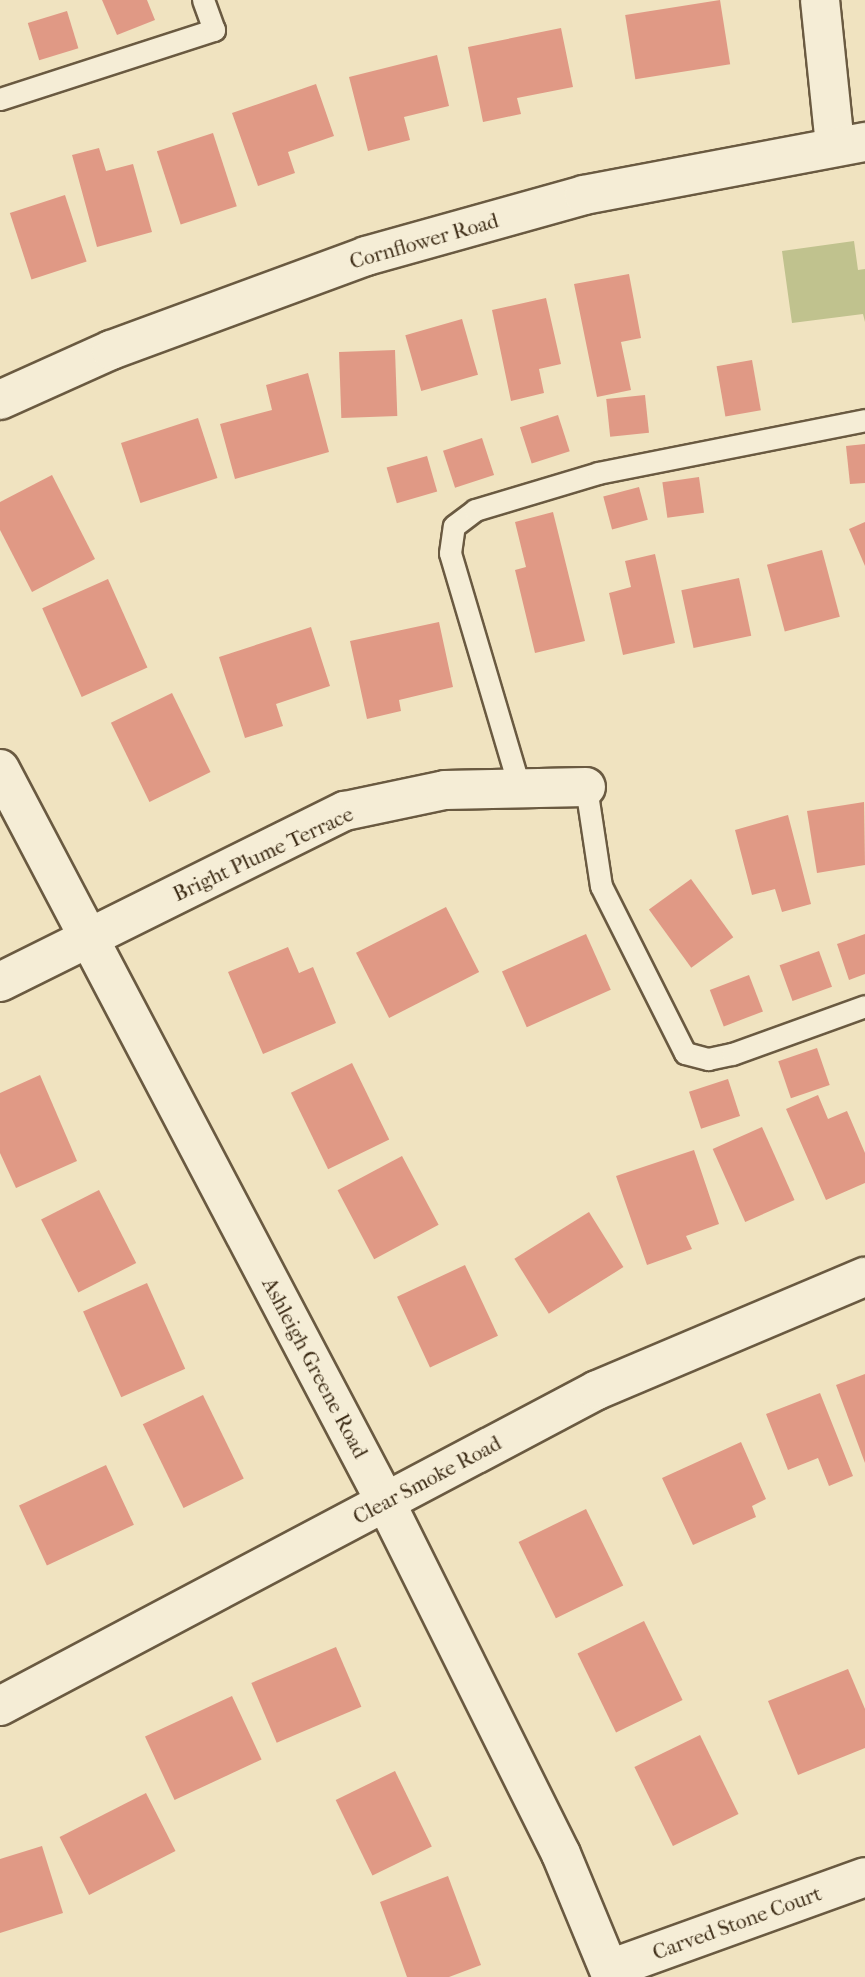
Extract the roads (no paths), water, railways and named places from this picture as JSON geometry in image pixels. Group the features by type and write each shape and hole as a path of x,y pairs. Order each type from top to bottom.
{"street":[{"path":"820,0 850,143"},
{"name":"Cornflower Road","path":"0,400 111,350 366,256 584,195 850,143"},
{"name":"Ashleigh Greene Road","path":"0,769 385,1501 561,1854 611,1973"},
{"name":"Bright Plume Terrace","path":"0,982 345,811 445,790 519,786 586,787"},
{"name":"Clear Smoke Road","path":"0,1706 597,1390 865,1277"},
{"name":"Carved Stone Court","path":"611,1973 865,1877"}],"lane":[{"path":"0,99 214,30 203,0"},
{"path":"519,786 450,553 454,526 475,510 598,474 865,420"},
{"path":"586,787 601,886 685,1053 708,1059 732,1054 865,1006"}]}
